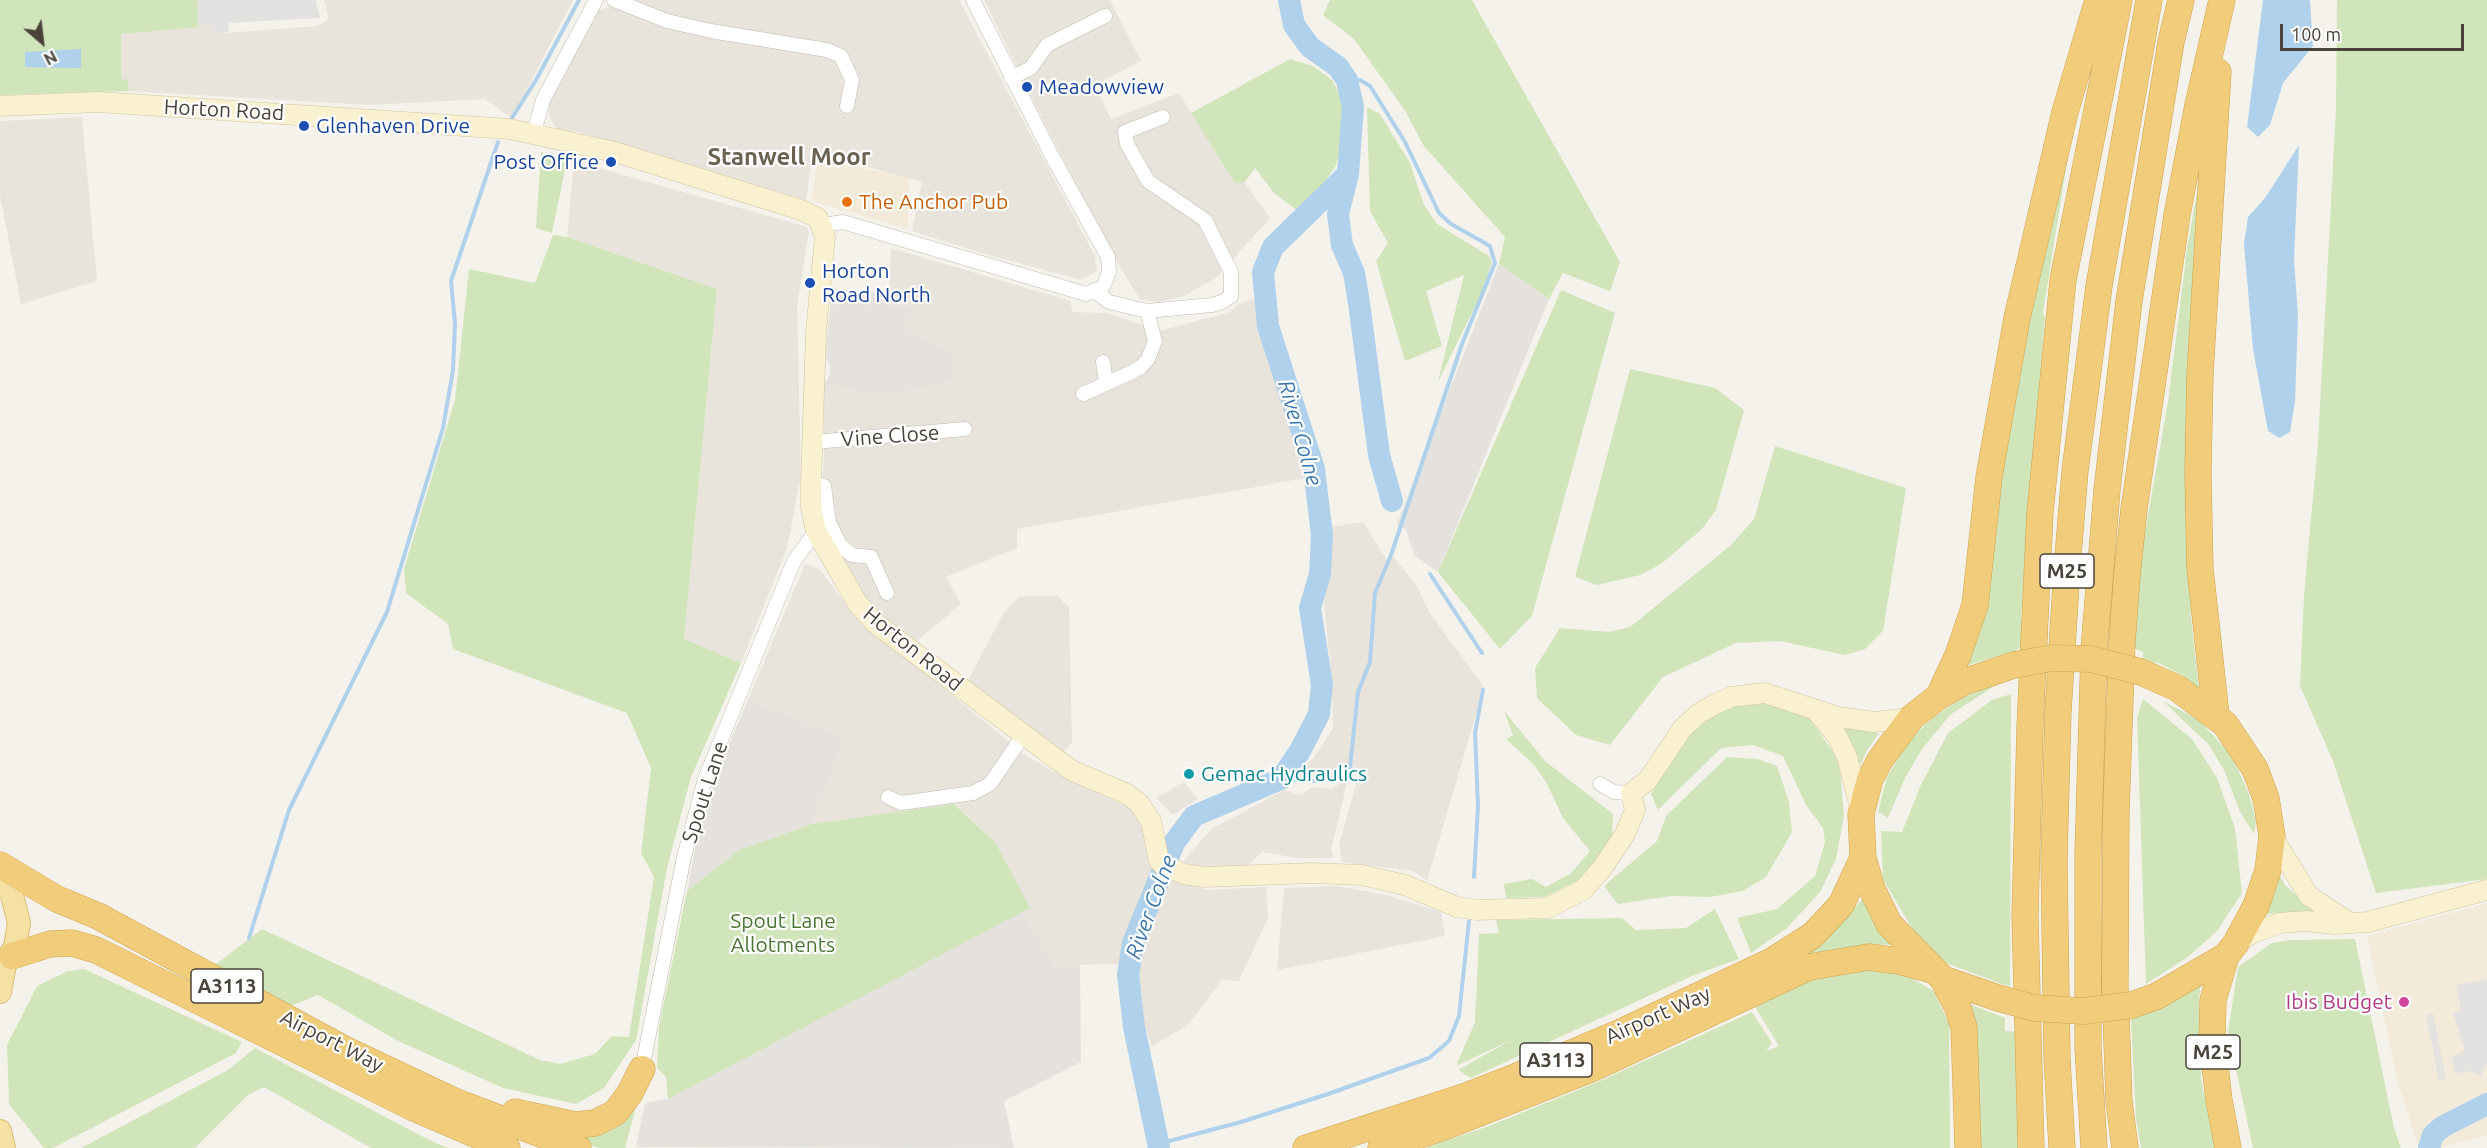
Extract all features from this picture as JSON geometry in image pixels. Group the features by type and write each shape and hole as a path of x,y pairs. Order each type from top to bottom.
{"highway":[{"path":"1939,696 1958,655 1975,605 1989,477 2016,318 2065,112 2098,0"},
{"name":"M25","path":"2031,1148 2025,916 2030,726 2040,513 2063,280 2119,0"},
{"name":"M25","path":"2062,1148 2057,1058 2054,860 2058,712 2067,568 2075,471 2099,286 2149,0"},
{"name":"M25","path":"2094,1148 2088,1048 2088,854 2094,649 2107,490 2123,346 2169,54 2181,0"},
{"path":"2216,716 2201,578 2198,474 2200,375 2221,6"},
{"path":"2125,1148 2119,1101 2115,986 2116,801 2125,598 2134,509 2177,215 2198,105 2221,6"},
{"path":"1968,1148 1964,1028 1958,1008 1937,975 1889,924 1872,889 1863,858 1861,814 1868,788 1880,760 1911,718 1939,696 1986,673 2014,665 2052,658 2091,659 2141,672 2177,688 2216,716 2242,746 2255,769 2266,798 2272,836 2268,870 2256,906 2231,949"},
{"name":"Airport Way","path":"1306,1148 1457,1099 1515,1077 1670,1011 1772,962 1813,934 1841,905 1863,858"},
{"name":"Airport Way","path":"0,865 57,899 98,916 344,1049 456,1102 578,1148"},
{"name":"Airport Way","path":"6,963 50,944 72,943 96,950 412,1107 507,1148"},
{"name":"M25","path":"2228,1148 2216,1081 2212,1028 2213,1000 2231,949"},
{"name":"Airport Way","path":"1381,1148 1454,1123 1602,1064 1809,967 1869,957 1899,960 1998,998 2034,1008 2083,1011 2132,1005 2157,996 2231,949"},
{"path":"456,1102 484,1102 575,1125 595,1124 615,1113 630,1094 642,1069"},
{"path":"412,1107 475,1148"}],"main road":[{"path":"0,875 17,909 18,934 6,963 0,992"},
{"path":"0,1131 4,1148"}],"street":[{"path":"534,132 543,100 596,0"},
{"path":"614,0 668,21 827,50 841,56 852,80 848,106"},
{"path":"823,225 843,222 1086,294 1096,292 1103,287 1109,272 1108,257 1011,78 973,0"},
{"path":"1011,78 1031,69 1047,45 1105,16"},
{"name":"Horton Road","path":"0,106 98,102 421,122 534,132 615,152 811,214 823,225 825,237 816,333 811,483 811,508 816,531 858,604 875,623 1023,736 1078,774 1127,794 1139,803 1151,821 1159,861 1184,874 1204,877 1312,873 1362,875 1405,885 1457,907 1476,910 1548,908 1583,890 1613,854 1635,810 1631,793"},
{"path":"1096,292 1109,302 1147,311 1212,305 1231,296 1231,272 1205,220 1148,181 1127,144 1125,132 1163,117"},
{"path":"1083,394 1106,382 1130,374 1148,359 1155,341 1147,311"},
{"path":"1103,362 1106,382"},
{"name":"Vine Close","path":"814,442 959,434"},
{"path":"811,483 824,486 829,522 840,545 852,555 871,557 887,593"},
{"name":"Spout Lane","path":"642,1069 684,857 705,779 794,561 816,531"},
{"path":"1600,784 1614,792 1631,793 1647,781 1682,729 1714,704 1731,697 1766,693 1803,704 1818,713 1837,736 1847,757 1861,814"},
{"path":"1818,713 1874,722 1911,718"},
{"path":"888,797 901,803 973,794 990,784 1023,736"},
{"path":"2272,836 2309,896 2350,923"},
{"path":"2231,949 2253,933 2280,923 2368,922 2487,890"}],"shaded area":[{"path":"197,0 316,0 320,18 228,23 229,32 214,34 212,23 199,27"},
{"path":"324,0 573,0 512,118 485,99 369,105 129,91 128,80 121,80 121,34 213,23 214,34 317,26 329,19"},
{"path":"610,0 959,0 1095,256 1097,271 1081,280 912,231 922,182 813,152 806,200 579,132 556,129 549,116 549,101 597,10 607,8"},
{"path":"984,0 1110,0 1141,61 1095,85 1111,119 1179,93 1235,183 1243,180 1270,218 1216,278 1182,297 1157,302 1140,299 1115,259"},
{"path":"82,117 97,281 21,304 0,195 0,121"},
{"path":"818,158 909,178 908,229 811,201"},
{"path":"574,161 807,227 809,232 797,305 801,475 787,548 741,663 684,639 717,289 567,237"},
{"path":"891,248 1070,301 1073,312 1107,313 1160,331 1230,312 1238,304 1256,298 1306,478 1017,529 1017,548 946,577 961,604 916,642 866,603 820,522 824,455 824,385 856,389 856,394 894,393 954,382 954,353 905,332 908,319 914,309 889,306"},
{"path":"1499,264 1549,299 1438,572 1414,555 1406,530 1397,524"},
{"path":"832,288 888,294 889,306 915,309 908,319 906,332 954,353 954,382 894,393 856,394 856,389 824,385 830,375 830,365 825,357"},
{"path":"1363,522 1387,560 1394,557 1418,588 1429,612 1484,687 1427,881 1413,871 1342,862 1339,845 1359,774 1347,770 1331,782 1290,776 1313,759 1333,728 1332,681 1324,604 1332,527"},
{"path":"805,564 819,569 852,612 876,637 922,670 1025,755 1062,776 1136,811 1160,873 1207,890 1266,887 1268,918 1239,981 1222,980 1187,1026 1152,1046 1122,964 1068,965 1056,972 1023,911 1029,908 995,842 955,804 812,824 843,737 748,700"},
{"path":"1020,596 1058,596 1069,608 1072,742 1062,755 967,683 1004,612"},
{"path":"748,700 844,737 812,824 739,850 687,891 698,834 719,767"},
{"path":"1348,779 1331,850 1335,858 1298,858 1263,852 1241,870 1211,870 1183,862 1211,829 1284,790 1300,795 1313,787 1331,789"},
{"path":"1184,782 1198,799 1173,815 1156,798"},
{"path":"1336,886 1386,895 1441,912 1445,936 1277,970 1284,888"},
{"path":"2487,903 2487,1135 2441,1148 2419,1148 2397,1080 2367,936"},
{"path":"1023,911 1056,971 1068,965 1080,964 1081,1062 1004,1101 1014,1148 636,1147 645,1103 668,1099"},
{"path":"2487,979 2487,1063 2481,1076 2469,1071 2455,1074 2452,1056 2465,1051 2453,1013 2461,1010 2456,985"},
{"path":"2433,1013 2446,1080 2439,1081 2426,1015"}],"green space":[{"path":"0,0 197,0 199,27 121,34 121,80 128,79 129,91 0,95"},
{"path":"1330,0 1472,0 1620,262 1610,291 1563,273 1549,299 1499,264 1505,237 1423,145 1406,112 1354,39 1323,15"},
{"path":"2337,0 2487,0 2487,879 2376,893 2333,761 2300,686 2304,594 2318,443 2336,109"},
{"path":"1290,59 1313,66 1332,80 1344,103 1344,133 1336,165 1303,215 1274,193 1255,168 1245,182 1235,183 1191,113"},
{"path":"1367,107 1380,114 1410,163 1424,205 1437,224 1489,256 1492,262 1483,290 1438,382 1464,275 1426,291 1442,346 1405,361 1376,261 1388,243 1370,211"},
{"path":"2071,137 2043,313 2045,317 2021,618 2025,643 2015,651 1968,665 1974,648 2022,344"},
{"path":"541,152 567,160 552,233 536,228"},
{"path":"2203,158 2187,505 2191,618 2199,689 2187,682 2184,676 2159,663 2143,662 2143,652 2131,647 2145,532 2168,402 2187,249"},
{"path":"553,235 567,237 717,289 684,639 741,663 691,777 667,868 636,1040 604,1088 576,1104 503,1088 398,1041 318,995 288,1007 215,965 262,929 540,1060 560,1064 595,1054 612,1036 629,1037 654,877 641,853 651,768 627,713 453,649 448,624 406,593 404,569 455,400 469,269 535,283"},
{"path":"1561,290 1615,313 1532,616 1500,649 1438,572"},
{"path":"1630,369 1715,388 1744,410 1716,510 1702,529 1661,564 1640,575 1597,585 1575,577"},
{"path":"1775,446 1906,488 1883,631 1865,649 1845,655 1780,641 1736,643 1663,677 1610,745 1576,735 1537,698 1535,668 1560,628 1609,632 1630,627 1730,546 1754,519"},
{"path":"1999,683 1950,715 1922,749 1905,778 1888,818 1878,812 1887,777 1910,739 1935,716 1962,698"},
{"path":"2011,694 2010,987 1946,963 1913,930 1883,879 1881,831 1902,832 1920,787 1948,733 1992,700"},
{"path":"2143,699 2192,739 2217,778 2235,828 2242,893 2217,931 2188,957 2146,984 2137,718"},
{"path":"2163,701 2199,720 2232,756 2249,794 2256,821 2254,834 2240,812 2224,770 2209,745"},
{"path":"1772,702 1808,717 1832,750 1840,768 1844,816 1836,859 1820,892 1787,928 1751,953 1737,918 1777,909 1815,876 1825,842 1823,828 1806,805 1783,756 1753,745 1721,748 1658,810 1651,794 1677,747 1702,719 1737,703"},
{"path":"1504,711 1545,761 1613,814 1612,836 1595,862 1577,881 1545,897 1506,898 1504,884 1532,879 1546,887 1571,873 1590,851 1563,818 1546,782 1534,765 1506,739 1513,735"},
{"path":"1834,723 1879,733 1861,764"},
{"path":"1727,757 1757,759 1777,766 1789,802 1792,832 1766,877 1743,891 1710,897 1671,896 1618,904 1604,886 1657,841 1666,816"},
{"name":"Spout Lane Allotments","path":"954,804 995,842 1030,908 668,1099 666,1077 657,1068 659,1027 687,891 739,850 812,824"},
{"path":"2279,875 2285,885 2308,906 2337,920 2298,912 2267,914"},
{"path":"1865,896 1892,942 1890,945 1875,944 1843,949 1805,962 1801,955 1849,914"},
{"path":"1715,909 1739,959 1694,975 1471,1078 1458,1070 1513,1039 1456,1066 1475,1022 1479,934 1499,933 1496,920 1622,918 1636,930 1686,928"},
{"path":"2355,939 2394,1128 2401,1148 2253,1148 2228,1032 2238,967 2272,943 2291,940"},
{"path":"1840,966 1899,971 1934,991 1949,1024 1950,1148 1425,1148 1489,1126 1600,1081 1752,1012 1772,1043 1766,1051 1779,1046 1755,1007"},
{"path":"84,969 242,1042 236,1053 53,1148 44,1148 9,1104 7,1045 37,986 68,971"},
{"path":"2201,980 2199,999 2201,1078 2215,1148 2141,1148 2136,1120 2131,1017"},
{"path":"1967,1003 2005,1018 2005,1031 2020,1032 2016,1095 2018,1148 1977,1148"},
{"path":"255,1048 448,1148 371,1148 264,1087 248,1095 195,1148 81,1148 228,1070"},
{"path":"637,1103 625,1148 600,1148 570,1140"}],"water":[{"path":"2263,0 2310,0 2313,46 2283,83 2270,125 2258,137 2247,127"},
{"path":"81,49 81,68 25,67 25,52"},
{"path":"2299,145 2294,259 2298,316 2295,401 2290,432 2280,438 2268,431 2253,349 2244,244 2248,217 2265,198"}],"waterway":[{"path":"512,118 536,80 579,0"},
{"name":"River Colne","path":"1289,0 1294,25 1310,47 1338,67 1347,80 1353,107 1348,174 1338,214 1342,245 1354,273 1379,455 1392,501"},
{"path":"1281,779 1318,781 1333,778 1350,767 1358,692 1370,662 1375,593 1391,555 1462,344 1495,263 1490,246 1451,224 1439,213 1405,142 1370,86 1360,80 1347,80"},
{"path":"249,938 289,810 387,612 443,428 453,370 455,324 451,281 498,142"},
{"name":"River Colne","path":"1159,1148 1134,1027 1128,975 1133,943 1174,843 1194,816 1281,779 1300,751 1319,714 1322,685 1310,608 1320,574 1322,535 1314,469 1268,326 1263,272 1273,247 1348,174"},
{"name":"River Colne","path":"1430,574 1482,653"},
{"name":"River Colne","path":"1474,877 1478,806 1475,733 1483,690"},
{"name":"River Colne","path":"1158,1144 1241,1122 1429,1058 1449,1041 1459,1016 1469,921"},
{"path":"2429,1148 2433,1135 2442,1127 2487,1104"}],"place":[{"name":"Meadowview","path":"1027,87"},
{"name":"Glenhaven Drive","path":"304,126"},
{"name":"Post Office","path":"611,162"},
{"name":"The Anchor Pub","path":"847,202"},
{"name":"Horton Road North","path":"810,283"},
{"name":"Gemac Hydraulics","path":"1189,774"},
{"name":"Ibis Budget","path":"2404,1002"}],"district":[{"name":"Stanwell Moor","path":"789,157"}]}
